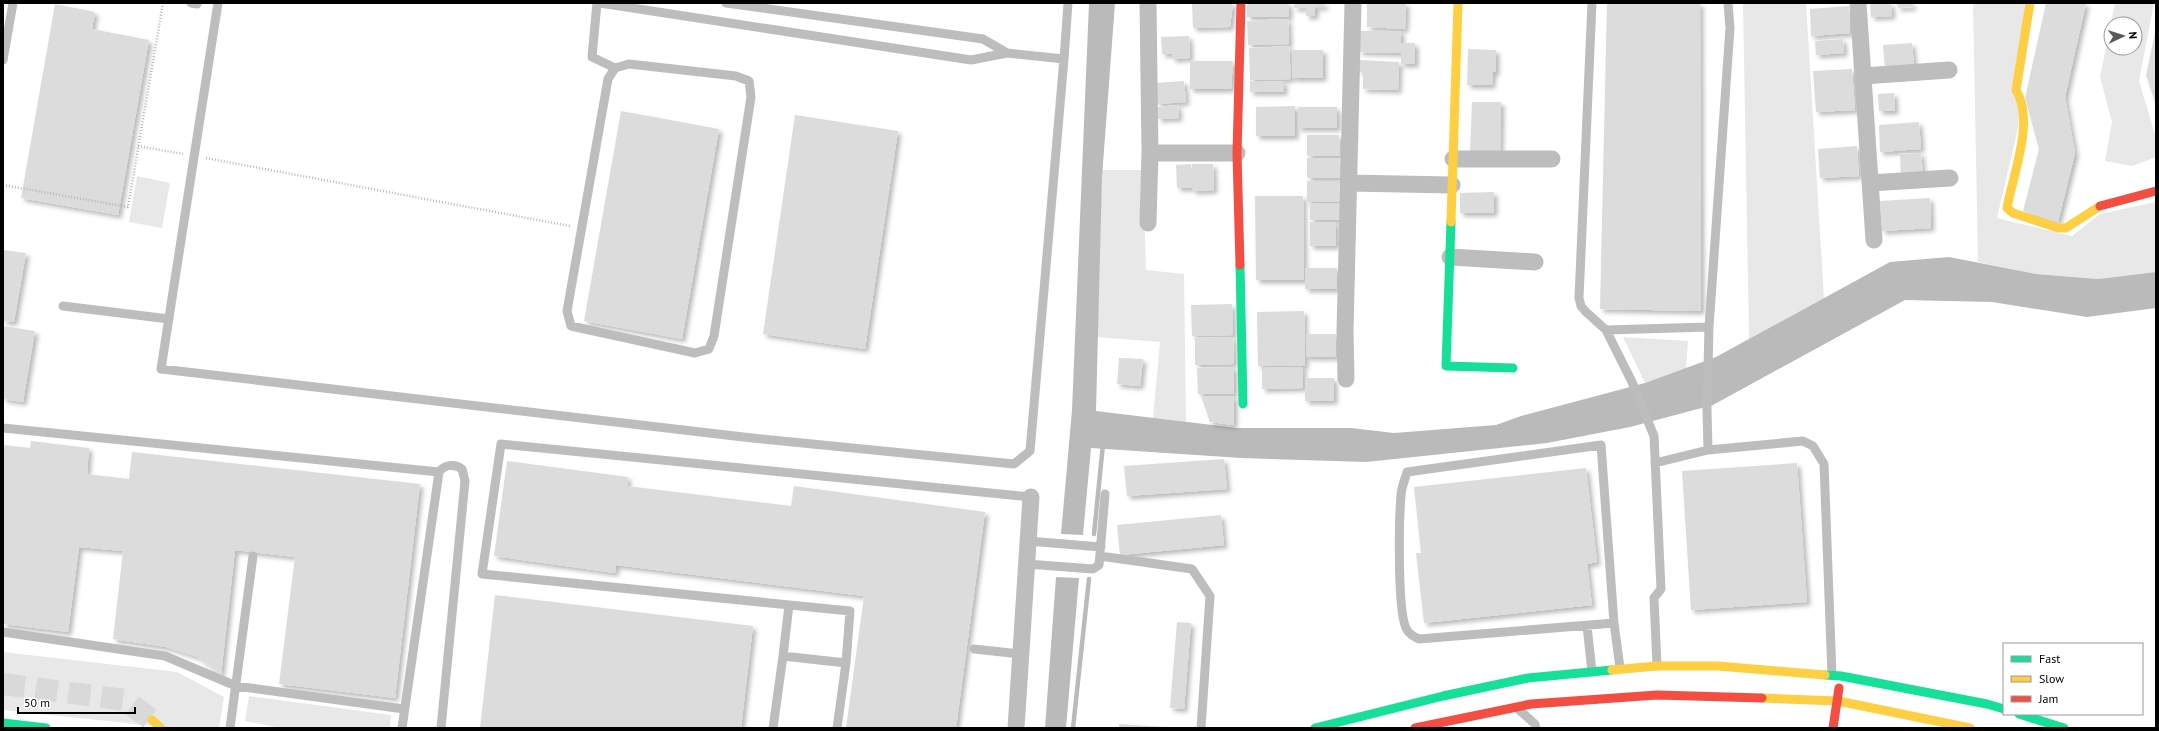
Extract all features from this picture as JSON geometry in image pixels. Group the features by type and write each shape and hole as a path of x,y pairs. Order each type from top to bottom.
{"street":[{"path":"1148,3 1150,153 1148,223"},
{"path":"1241,3 1237,154 1243,404"},
{"path":"1346,379 1345,331 1353,3"},
{"path":"1458,3 1446,366 1513,368"},
{"path":"1858,3 1874,240"},
{"path":"2030,3 2016,90 2020,93 2025,121 2007,208 2013,213 2058,228 2066,228 2073,225 2098,206 2156,191"},
{"path":"1863,76 1949,70"},
{"path":"1150,153 1237,154"},
{"path":"1453,159 1552,159"},
{"path":"1870,183 1950,178"},
{"path":"1348,183 1452,185"},
{"path":"1450,257 1535,262"},
{"path":"1016,728 1031,497"},
{"path":"1315,728 1443,696 1528,678 1620,668 1657,666 1718,666 1836,675 1987,704 2003,709"},
{"path":"1833,728 1838,701 1836,675"},
{"path":"1415,728 1532,704 1657,695 1838,701 1970,728"},
{"path":"2022,715 2064,728"},
{"path":"152,720 161,728"},
{"path":"3,723 46,728"}],"lane":[{"path":"3,60 13,3"},
{"path":"218,3 161,369 752,438 1014,464 1030,451 1068,3"},
{"path":"615,68 608,79 583,229 567,311 571,326 696,353 710,349 714,336 751,97 749,80 736,76 629,64 615,68 592,57 598,3 971,60 1007,53 1064,59"},
{"path":"726,3 983,39 1007,53"},
{"path":"1592,3 1579,298 1581,306 1586,312 1606,330 1632,382 1654,436 1661,588 1654,598 1657,666"},
{"path":"1708,450 1707,409 1709,327 1730,28 1728,3"},
{"path":"63,306 169,319"},
{"path":"1606,330 1709,327"},
{"path":"3,428 439,472 447,466 459,466 464,472 465,481 441,728"},
{"path":"1655,463 1708,450 1803,441 1813,446 1824,464 1836,675"},
{"path":"837,728 846,663 850,611 482,574 501,444 1031,497"},
{"path":"1614,623 1420,639 1412,636 1407,630 1402,617 1401,594 1401,494 1407,472 1601,445 1614,623 1620,668"},
{"path":"402,728 439,472"},
{"path":"1027,564 1094,569 1099,566 1105,494"},
{"path":"1028,542 1100,552 1192,569 1210,596 1201,728"},
{"path":"230,728 253,556"},
{"path":"773,728 789,605"},
{"path":"1587,626 1592,672"},
{"path":"3,632 165,656 236,686 404,709"},
{"path":"974,649 1020,654"},
{"path":"782,656 846,663"},
{"path":"1517,707 1535,724 1536,728"}],"path":[{"path":"3,185 128,207 163,3"},
{"path":"138,146 583,229"}],"shaded area":[{"path":"1089,3 1115,3 1102,177 1096,411 1237,428 1351,428 1394,433 1496,425 1521,416 1645,383 1716,357 1890,262 1949,257 2036,274 2098,279 2156,272 2156,308 2087,317 1992,302 1905,300 1713,405 1630,427 1547,443 1366,462 1241,458 1091,448 1083,535 1061,534 1072,410"},
{"path":"1743,3 1806,3 1824,298 1749,339"},
{"path":"1973,3 2025,3 2018,128 1997,218 2072,236 2100,214 2156,202 2156,272 2098,279 2036,274 1978,262"},
{"path":"2115,3 2154,3 2139,81 2156,138 2156,157 2132,166 2105,161 2112,122 2100,77 2104,56 2143,56 2143,16 2112,16"},
{"path":"1102,170 1143,170 1146,270 1184,274 1186,422 1153,418 1160,342 1097,337"},
{"path":"137,176 170,183 162,228 129,222"},
{"path":"1623,337 1688,341 1686,369 1645,383"},
{"path":"1056,577 1079,578 1066,728 1045,728"},
{"path":"3,652 177,672 224,697 219,728 173,728 3,710"},
{"path":"249,696 391,715 390,728 280,728 245,721"}],"building":[{"path":"1233,3 1230,27 1193,28 1192,4"},
{"path":"1247,3 1289,3 1289,17 1247,17"},
{"path":"1294,3 1325,3 1324,7 1315,7 1315,16 1306,16 1306,8 1294,8"},
{"path":"1367,3 1406,3 1405,29 1367,27"},
{"path":"1607,3 1700,3 1701,311 1600,309"},
{"path":"1870,3 1891,3 1892,16 1871,17"},
{"path":"1897,3 1913,3 1913,7 1898,8"},
{"path":"2046,3 2086,3 2065,97 2075,153 2058,222 2023,211 2039,149 2025,98"},
{"path":"55,4 95,12 92,29 149,40 118,215 21,198"},
{"path":"1849,6 1850,33 1811,36 1810,9"},
{"path":"1288,19 1289,44 1248,45 1247,21"},
{"path":"1359,31 1401,31 1401,43 1415,43 1415,64 1401,64 1401,53 1359,52"},
{"path":"2156,33 2156,105 2146,75"},
{"path":"1189,36 1190,58 1172,59 1172,54 1162,54 1161,37"},
{"path":"1843,39 1844,53 1816,55 1815,41"},
{"path":"1912,43 1914,66 1885,68 1883,45"},
{"path":"1289,46 1291,79 1250,80 1249,48"},
{"path":"1468,49 1496,50 1496,72 1493,72 1492,85 1467,85"},
{"path":"1292,50 1323,50 1323,78 1292,78"},
{"path":"1359,60 1399,62 1398,90 1363,89 1363,72 1359,72"},
{"path":"1190,61 1233,61 1231,89 1190,89"},
{"path":"1852,69 1855,110 1816,112 1813,71"},
{"path":"1184,81 1186,102 1157,104 1155,83"},
{"path":"1250,81 1284,82 1284,92 1250,92"},
{"path":"1894,93 1895,111 1879,111 1878,94"},
{"path":"1472,102 1501,102 1500,154 1470,153"},
{"path":"1178,105 1179,118 1158,119 1158,107"},
{"path":"1295,106 1295,136 1256,136 1256,107"},
{"path":"1298,107 1337,107 1337,128 1298,128"},
{"path":"621,111 719,129 682,339 584,321"},
{"path":"795,115 898,131 865,349 763,334"},
{"path":"1919,122 1921,149 1880,152 1879,125"},
{"path":"1307,135 1339,135 1340,156 1307,156"},
{"path":"1857,146 1859,176 1820,178 1818,149"},
{"path":"1921,153 1923,176 1901,178 1900,154"},
{"path":"1307,158 1339,158 1340,178 1307,178"},
{"path":"1191,164 1192,188 1177,188 1176,165"},
{"path":"1192,164 1213,164 1214,190 1193,191"},
{"path":"1307,181 1339,181 1340,202 1307,202"},
{"path":"1494,192 1494,213 1460,213 1460,193"},
{"path":"1255,196 1303,196 1304,280 1256,280"},
{"path":"1930,198 1931,228 1882,231 1880,201"},
{"path":"1310,203 1339,203 1340,220 1310,220"},
{"path":"1310,222 1336,222 1336,246 1310,246"},
{"path":"3,250 26,253 14,322 3,321"},
{"path":"1305,268 1337,268 1337,289 1305,289"},
{"path":"1232,304 1233,335 1192,336 1191,305"},
{"path":"1304,311 1305,366 1258,366 1257,312"},
{"path":"3,326 35,331 23,402 3,399"},
{"path":"1306,334 1336,334 1336,357 1306,357"},
{"path":"1233,337 1234,364 1195,365 1195,338"},
{"path":"1119,358 1143,359 1140,386 1117,384"},
{"path":"1234,367 1234,394 1198,394 1197,368"},
{"path":"1303,367 1303,388 1262,389 1262,368"},
{"path":"1305,378 1334,378 1334,401 1305,401"},
{"path":"1201,396 1234,396 1234,425 1210,422"},
{"path":"31,441 89,448 87,474 129,479 132,452 420,484 395,698 279,684 295,557 235,550 221,675 198,657 166,647 113,639 123,551 79,547 68,632 3,624 3,445 30,448"},
{"path":"1224,459 1227,489 1127,496 1124,466"},
{"path":"507,461 628,477 627,486 791,506 794,486 985,512 956,728 846,728 864,596 616,565 615,573 494,556"},
{"path":"1797,463 1807,602 1691,610 1682,471"},
{"path":"1586,468 1597,562 1587,564 1592,605 1424,623 1416,553 1421,553 1414,487"},
{"path":"1221,515 1224,545 1120,555 1117,525"},
{"path":"495,595 753,626 741,728 480,728"},
{"path":"1177,622 1191,623 1184,709 1170,708"},
{"path":"1119,724 1164,727 1164,728 1119,728"}],"waterway":[{"path":"1094,534 1103,444"},
{"path":"1073,728 1089,579"}],"tunnel":[{"path":"3,684 125,700 152,720"}],"traffic: fast":[{"path":"1451,222 1446,366 1513,368"},
{"path":"1240,265 1243,404"},
{"path":"1315,728 1443,696 1528,678 1612,670"},
{"path":"1825,675 1841,676 1987,704 2003,709"},
{"path":"2022,715 2064,728"},
{"path":"3,723 46,728"}],"traffic: slow":[{"path":"1451,222 1458,3"},
{"path":"2030,3 2016,90 2021,103 2023,132 2021,148 2007,208 2013,213 2058,228 2066,228 2100,206"},
{"path":"1612,670 1657,666 1718,666 1825,675"},
{"path":"1762,698 1838,701 1970,728"},
{"path":"152,720 161,728"}],"traffic: jam":[{"path":"1240,265 1237,153 1241,3"},
{"path":"2100,206 2156,191"},
{"path":"1833,728 1839,688"},
{"path":"1415,728 1531,704 1657,695 1762,698"}]}
